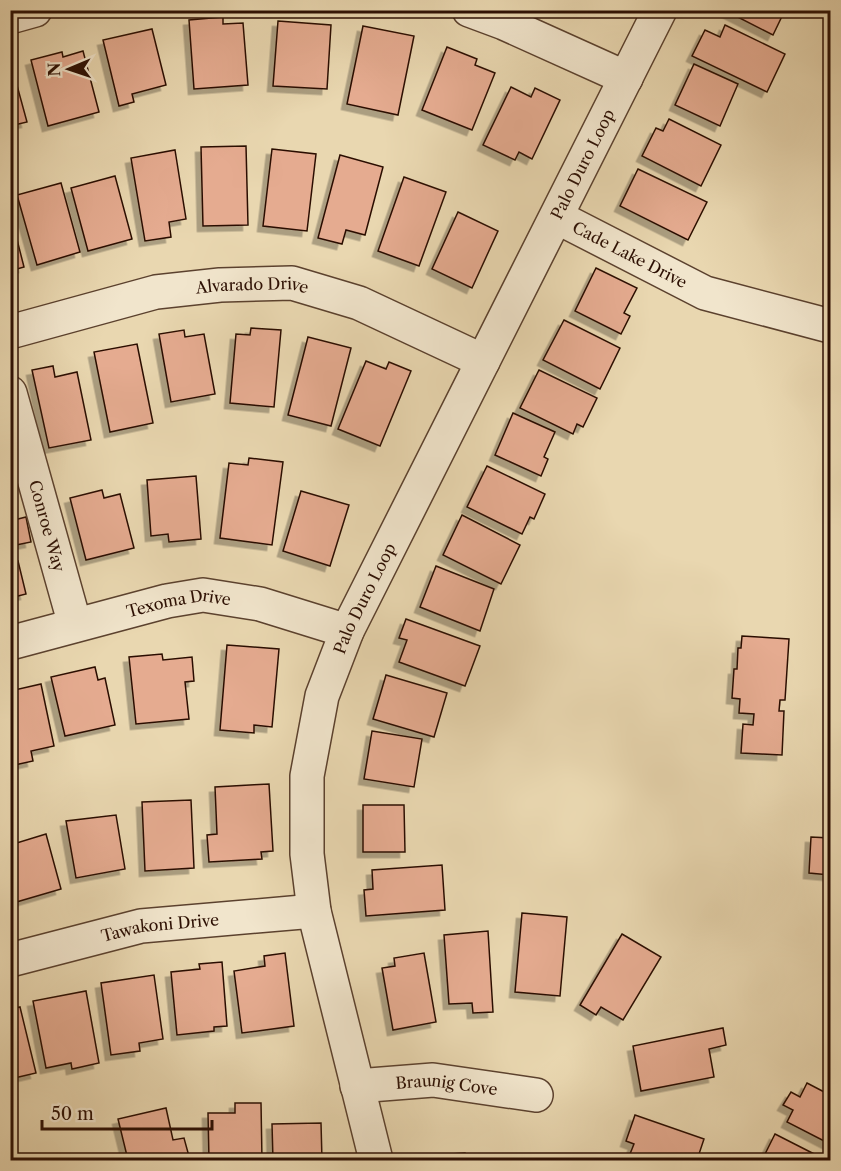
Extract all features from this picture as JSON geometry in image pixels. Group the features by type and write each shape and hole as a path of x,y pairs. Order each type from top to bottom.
{"street":[{"path":"10,17 35,10"},
{"path":"469,10 504,22 626,78"},
{"name":"Palo Duro Loop","path":"376,1161 314,911 307,854 307,776 322,696 347,631 660,10"},
{"name":"Cade Lake Drive","path":"557,217 705,293 831,326"},
{"name":"Alvarado Drive","path":"10,332 156,292 220,285 292,283 359,303 483,361"},
{"name":"Conroe Way","path":"10,393 75,625"},
{"name":"Texoma Drive","path":"10,643 167,602 203,595 260,604 347,631"},
{"name":"Tawakoni Drive","path":"10,960 141,926 314,911"},
{"name":"Braunig Cove","path":"357,1086 433,1080 536,1095"}],"building":[{"path":"724,10 785,10 773,35"},
{"path":"223,17 223,24 243,23 248,85 194,89 189,20"},
{"path":"278,21 331,25 327,89 273,86"},
{"path":"725,25 785,54 767,92 692,56 705,30 720,37"},
{"path":"363,26 414,36 398,115 347,104"},
{"path":"152,29 166,85 132,94 134,102 119,106 103,40"},
{"path":"447,47 477,59 475,65 495,73 472,130 422,110"},
{"path":"83,51 99,112 48,126 31,60 62,52 63,57"},
{"path":"694,64 738,84 720,126 675,105"},
{"path":"10,67 12,67 27,122 10,126"},
{"path":"511,87 531,97 535,88 560,100 532,159 519,152 515,160 483,145"},
{"path":"669,119 721,145 701,186 642,156 656,128 663,131"},
{"path":"246,146 248,225 203,226 201,147"},
{"path":"272,149 316,154 307,231 263,226"},
{"path":"175,150 186,219 169,222 171,237 145,241 131,158"},
{"path":"340,155 383,167 365,235 346,230 342,244 318,238"},
{"path":"638,169 707,202 688,240 620,206"},
{"path":"115,176 132,239 88,251 71,188"},
{"path":"404,177 446,192 419,266 378,251"},
{"path":"61,183 80,252 37,265 17,195"},
{"path":"10,212 24,267 10,271"},
{"path":"458,212 498,231 472,288 432,269"},
{"path":"596,268 637,288 624,313 630,316 621,334 575,311"},
{"path":"564,320 620,348 600,389 543,360"},
{"path":"251,328 281,330 274,407 230,403 236,334 250,335"},
{"path":"184,330 185,337 204,334 215,394 171,402 159,334"},
{"path":"308,337 351,348 331,426 288,415"},
{"path":"137,344 153,423 110,432 94,352"},
{"path":"366,361 386,369 389,362 411,371 380,446 338,429"},
{"path":"53,366 55,377 77,372 91,440 49,448 32,370"},
{"path":"539,370 597,398 583,427 577,424 573,434 520,408"},
{"path":"513,413 555,432 544,457 548,459 541,476 495,455"},
{"path":"249,458 283,462 272,545 220,538 229,463 248,465"},
{"path":"487,466 545,494 534,519 530,517 522,534 467,507"},
{"path":"196,476 201,539 169,542 168,534 151,536 147,480"},
{"path":"102,490 104,498 120,494 134,548 86,560 70,498"},
{"path":"301,491 349,505 330,566 283,551"},
{"path":"462,515 520,545 501,584 443,555"},
{"path":"26,517 31,542 11,546 10,521"},
{"path":"18,561 26,594 10,598 10,563"},
{"path":"436,566 494,589 480,631 420,607"},
{"path":"406,619 480,646 465,686 399,662 407,640 399,638"},
{"path":"742,636 789,639 785,700 780,700 779,711 784,711 782,755 741,753 743,724 753,725 754,714 739,713 740,699 732,698 734,669 737,669 738,648 741,648"},
{"path":"227,645 279,649 272,727 254,725 254,733 220,730"},
{"path":"162,654 163,660 192,657 194,681 185,682 189,719 136,724 129,657"},
{"path":"95,667 98,680 105,678 115,725 65,736 51,677"},
{"path":"386,675 447,693 434,737 373,719"},
{"path":"41,684 54,746 31,751 33,761 10,766 10,691"},
{"path":"372,731 422,739 414,787 364,779"},
{"path":"269,784 273,851 261,852 262,859 209,862 207,835 217,834 215,787"},
{"path":"191,800 194,868 145,871 142,802"},
{"path":"363,805 404,805 405,852 363,852"},
{"path":"116,815 125,869 76,878 66,821"},
{"path":"46,834 61,889 13,903 10,894 10,845"},
{"path":"811,837 830,838 830,875 809,873"},
{"path":"442,865 445,910 366,916 364,890 373,889 372,870"},
{"path":"522,913 567,917 560,996 515,992"},
{"path":"488,931 493,1012 473,1013 472,1003 449,1004 444,935"},
{"path":"622,934 661,957 623,1020 601,1007 596,1015 580,1005"},
{"path":"285,953 294,1026 242,1033 234,971 265,966 264,956"},
{"path":"424,953 436,1022 393,1030 382,968 395,966 394,958"},
{"path":"222,962 227,1026 214,1027 214,1031 177,1035 171,972 200,969 199,964"},
{"path":"154,975 163,1039 139,1043 140,1051 111,1055 101,983"},
{"path":"86,991 99,1063 72,1069 71,1063 46,1068 33,1001"},
{"path":"20,1007 36,1073 10,1079 10,1009"},
{"path":"723,1028 726,1045 709,1049 714,1077 641,1091 633,1046"},
{"path":"807,1083 830,1095 830,1144 787,1122 793,1110 783,1105 791,1092 800,1097"},
{"path":"235,1103 261,1103 262,1160 209,1160 208,1113 235,1113"},
{"path":"166,1108 173,1140 184,1138 190,1160 128,1160 118,1119"},
{"path":"635,1115 704,1139 697,1160 628,1159 634,1144 626,1141"},
{"path":"321,1123 322,1160 273,1160 272,1124"},
{"path":"775,1134 826,1160 757,1160 760,1154 764,1156"},
{"path":"465,1153 466,1160 421,1160 420,1156"},
{"path":"71,1154 82,1160 67,1160"}]}
